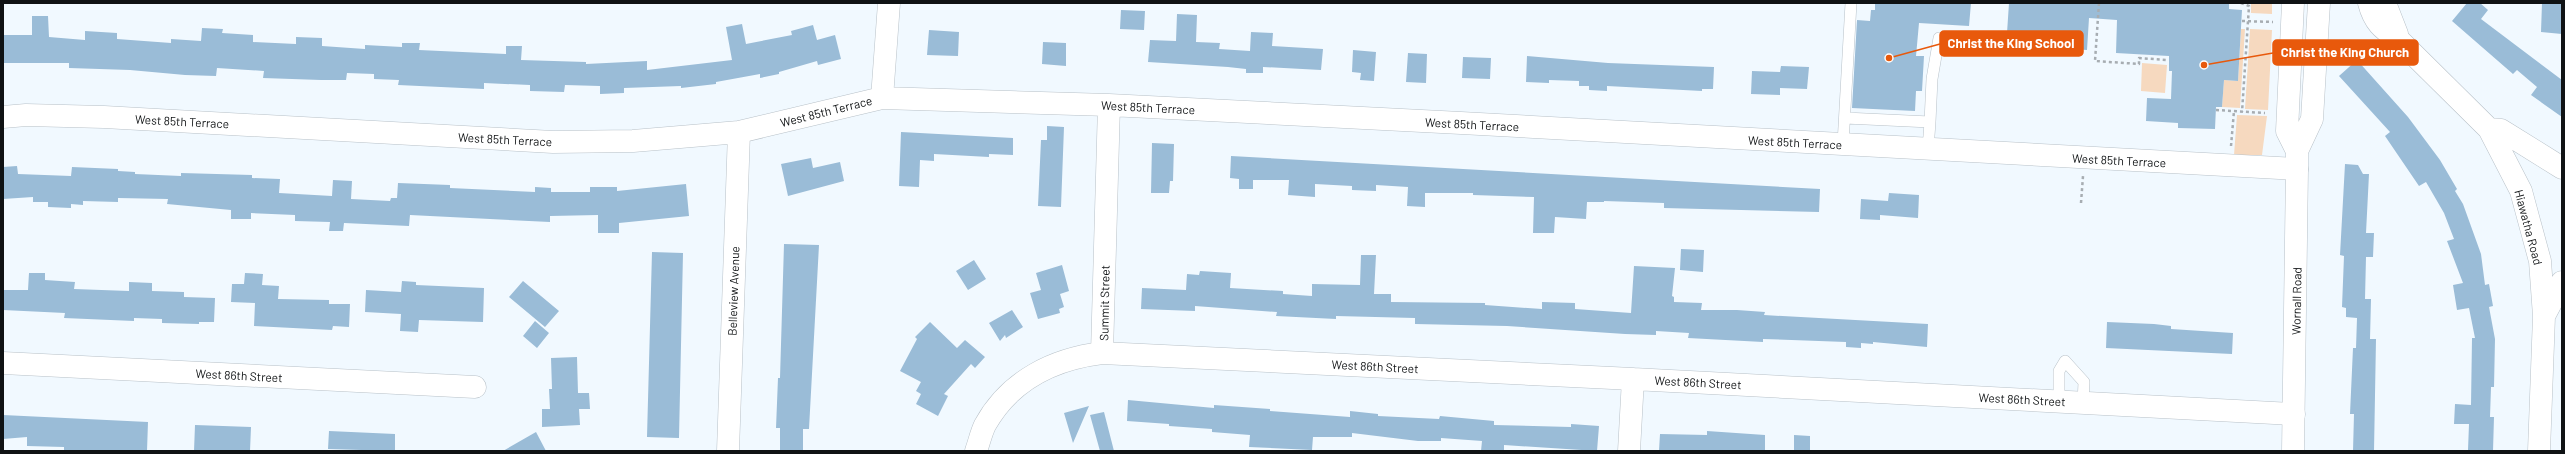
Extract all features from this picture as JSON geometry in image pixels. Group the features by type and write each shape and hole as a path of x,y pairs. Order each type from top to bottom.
{"street":[{"path":"882,98 889,3"},
{"name":"Wornall Road","path":"2293,3 2288,131 2297,160 2293,451"},
{"name":"Wornall Road","path":"2297,160 2312,119 2319,3"},
{"name":"Hiawatha Road","path":"2369,3 2373,17 2380,28 2398,39 2489,129 2521,191 2540,261 2544,316 2539,451"},
{"name":"Hiawatha Road","path":"2385,3 2398,39"},
{"name":"West 85th Terrace","path":"3,117 26,115 104,117 553,142 634,141 739,132 882,98 1109,105 1928,149 2297,160"},
{"name":"Summit Street","path":"976,451 985,425 1012,391 1041,369 1075,357 1102,353 1109,105"},
{"path":"2489,129 2501,130 2562,168"},
{"name":"Belleview Avenue","path":"728,451 739,132"},
{"name":"Hiawatha Road","path":"2544,316 2562,282"},
{"name":"West 86th Street","path":"1102,353 1633,378 2294,414"},
{"name":"West 86th Street","path":"3,363 475,387"},
{"path":"1629,451 1633,378"}],"lane":[{"path":"1843,144 1851,3"},
{"path":"1928,149 1932,79 1939,38"},
{"path":"1845,118 1930,122"},
{"path":"2059,401 2059,371 2065,361 2084,382 2083,403"}],"path":[{"path":"2099,3 2095,62 2139,64 2139,58 2166,60"},
{"path":"2241,3 2248,6 2242,112"},
{"path":"2242,21 2268,22"},
{"path":"2216,110 2265,113"},
{"path":"2232,142 2234,111"},
{"path":"2081,203 2083,170"}],"shaded area":[{"path":"2244,3 2272,3 2272,14 2251,13 2251,4"},
{"path":"2241,29 2245,29 2240,108 2222,107 2224,80 2238,81"},
{"path":"2250,29 2272,30 2268,110 2245,109"},
{"path":"2142,63 2167,65 2165,93 2141,91"},
{"path":"2237,115 2267,116 2262,155 2234,155"}],"building":[{"path":"1875,3 1971,3 1969,26 1919,23 1916,56 1924,56 1922,91 1916,91 1915,111 1852,108 1857,20 1870,21 1871,10 1875,10"},
{"path":"2009,3 2229,3 2229,9 2242,10 2238,81 2224,80 2222,107 2216,107 2215,129 2178,128 2178,123 2146,121 2147,98 2171,99 2172,71 2169,71 2169,56 2116,53 2117,20 2089,18 2087,50 2072,49 2072,54 2017,51 2018,33 2007,33"},
{"path":"2467,3 2480,3 2488,10 2481,19 2562,80 2562,117 2531,95 2537,87 2517,70 2513,74 2452,21"},
{"path":"2542,3 2562,4 2562,34 2541,32"},
{"path":"1121,10 1145,11 1144,30 1120,29"},
{"path":"1177,14 1197,15 1196,42 1220,43 1219,49 1250,51 1251,32 1273,33 1272,46 1323,49 1321,70 1263,67 1263,73 1246,73 1246,69 1148,62 1150,40 1176,41"},
{"path":"32,16 48,16 49,37 85,40 85,31 117,33 117,39 171,43 171,39 201,41 202,28 223,29 222,33 253,35 253,42 296,44 296,37 322,38 322,46 365,49 365,45 402,47 402,43 420,43 419,50 506,54 506,46 522,46 521,60 586,62 586,64 647,61 647,70 732,60 726,27 742,24 746,44 792,35 791,31 813,25 817,40 835,35 841,59 818,65 817,61 779,72 779,74 760,78 760,74 716,82 716,84 681,88 681,86 624,88 624,93 600,94 600,86 565,85 564,92 530,91 530,85 484,83 484,89 398,85 399,80 374,79 374,74 347,73 346,80 321,80 263,78 264,71 217,68 216,76 130,70 69,68 69,63 3,63 3,35 32,35"},
{"path":"929,30 959,32 958,56 927,55"},
{"path":"1043,42 1066,43 1066,66 1042,64"},
{"path":"1353,50 1376,52 1374,81 1360,80 1361,73 1352,72"},
{"path":"1408,53 1427,54 1426,83 1406,82"},
{"path":"1527,56 1608,63 1714,67 1713,89 1702,89 1702,91 1607,86 1607,91 1589,90 1589,86 1579,86 1579,81 1549,80 1549,83 1526,82"},
{"path":"1463,57 1491,58 1490,79 1462,78"},
{"path":"2357,60 2408,117 2440,160 2457,189 2455,191 2463,204 2481,254 2485,285 2489,284 2493,306 2489,307 2495,339 2494,387 2491,387 2490,417 2494,417 2493,451 2468,450 2469,424 2454,424 2455,404 2471,405 2472,338 2475,338 2469,308 2457,310 2453,285 2463,283 2447,241 2454,239 2444,213 2426,182 2419,186 2385,136 2390,132 2339,76"},
{"path":"1781,66 1809,67 1807,89 1780,88 1780,95 1751,94 1752,71 1780,72"},
{"path":"1047,126 1064,127 1061,207 1038,206 1041,140 1047,140"},
{"path":"901,132 1013,138 1013,155 989,154 989,157 934,154 934,161 920,160 919,187 899,186"},
{"path":"1152,143 1174,144 1173,181 1170,181 1169,193 1151,193"},
{"path":"1231,156 1820,189 1819,212 1664,208 1664,203 1604,201 1587,202 1586,219 1555,217 1554,233 1533,233 1534,197 1473,195 1473,193 1425,193 1425,207 1407,206 1408,187 1376,185 1376,191 1352,190 1352,186 1315,184 1315,197 1288,195 1289,180 1253,180 1253,189 1239,189 1239,179 1230,178"},
{"path":"811,158 813,168 840,162 844,181 788,196 781,164"},
{"path":"2345,164 2358,165 2363,174 2369,174 2366,233 2374,233 2373,257 2366,257 2365,299 2371,299 2370,339 2376,339 2374,451 2353,451 2354,414 2350,414 2353,348 2356,348 2357,318 2346,317 2346,308 2342,307 2344,256 2340,255"},
{"path":"17,166 18,174 71,176 72,167 118,169 118,171 135,172 135,174 181,176 181,173 252,175 252,178 280,179 279,193 332,196 333,180 352,181 351,199 390,201 391,198 397,198 398,183 450,185 450,188 535,192 535,187 551,188 551,192 590,192 590,187 617,187 617,191 686,184 689,216 619,223 619,233 598,233 598,215 550,216 550,222 410,215 409,226 344,223 343,231 329,231 330,222 295,221 295,215 251,213 251,219 231,219 231,210 167,204 168,199 118,198 118,202 83,201 83,205 71,204 71,208 48,207 48,202 33,202 33,197 3,199 3,167"},
{"path":"1889,193 1919,195 1918,218 1880,215 1880,220 1860,219 1861,199 1888,201"},
{"path":"784,244 819,245 809,429 803,429 803,451 780,451 780,428 776,428 778,378 780,378"},
{"path":"1681,249 1704,250 1703,272 1680,270"},
{"path":"652,252 683,253 679,438 647,437"},
{"path":"1361,255 1376,255 1374,294 1391,294 1391,302 1485,303 1485,305 1542,309 1542,302 1575,303 1575,309 1631,313 1634,266 1675,268 1672,296 1674,297 1674,302 1702,303 1701,310 1737,310 1765,312 1764,315 1928,324 1927,347 1873,342 1873,344 1861,343 1861,348 1846,347 1846,342 1763,339 1763,342 1688,338 1689,333 1656,331 1656,335 1507,326 1415,324 1415,318 1336,316 1336,319 1276,316 1277,312 1195,306 1195,311 1141,309 1142,288 1186,290 1187,274 1199,275 1200,271 1231,273 1230,288 1283,291 1283,294 1312,296 1312,284 1360,285"},
{"path":"974,260 986,279 968,290 956,271"},
{"path":"1062,265 1069,291 1060,294 1064,307 1059,309 1060,313 1038,319 1030,293 1041,290 1036,273"},
{"path":"29,273 45,273 45,280 75,282 74,289 129,291 129,282 152,283 152,291 184,292 184,297 215,298 214,322 199,322 199,324 162,323 162,319 134,318 134,321 64,318 65,313 3,310 3,290 28,290"},
{"path":"245,273 263,274 262,285 279,286 278,299 329,300 329,304 350,304 349,327 333,326 332,330 254,326 255,303 231,302 232,284 244,284"},
{"path":"402,281 416,282 416,285 484,288 483,322 419,320 418,332 400,331 401,314 365,312 366,290 401,292"},
{"path":"523,281 559,311 545,327 509,297"},
{"path":"1012,310 1023,327 1006,338 1005,335 1000,341 989,323"},
{"path":"535,321 549,333 537,348 523,336"},
{"path":"930,322 957,348 965,340 985,357 975,368 971,364 944,394 948,396 938,416 916,404 921,394 916,391 921,382 900,371 917,339 915,337"},
{"path":"2107,322 2154,324 2171,326 2171,329 2233,333 2232,354 2106,348"},
{"path":"577,357 578,393 589,393 590,409 579,409 580,425 542,427 542,409 550,409 549,389 552,389 551,358"},
{"path":"1128,400 1214,408 1214,405 1270,409 1270,411 1350,417 1350,411 1378,414 1378,416 1439,419 1440,416 1494,421 1494,425 1571,427 1571,424 1599,426 1597,451 1504,445 1504,451 1481,451 1482,441 1441,438 1441,441 1418,441 1352,433 1352,437 1313,437 1312,450 1249,447 1250,435 1212,432 1212,429 1169,426 1169,424 1127,421"},
{"path":"1089,406 1073,443 1064,413"},
{"path":"1104,412 1114,451 1100,451 1090,415"},
{"path":"3,415 148,422 147,451 64,451 64,447 27,446 27,437 3,439"},
{"path":"195,425 251,427 250,451 194,451"},
{"path":"329,431 395,434 395,451 328,449"},
{"path":"1707,431 1765,435 1765,451 1659,451 1660,434 1707,435"},
{"path":"536,432 546,451 503,451"},
{"path":"1794,435 1810,436 1810,451 1794,451"}],"place":[{"name":"Christ the King School","path":"1889,58"},
{"name":"Christ the King Church","path":"2204,65"}]}
